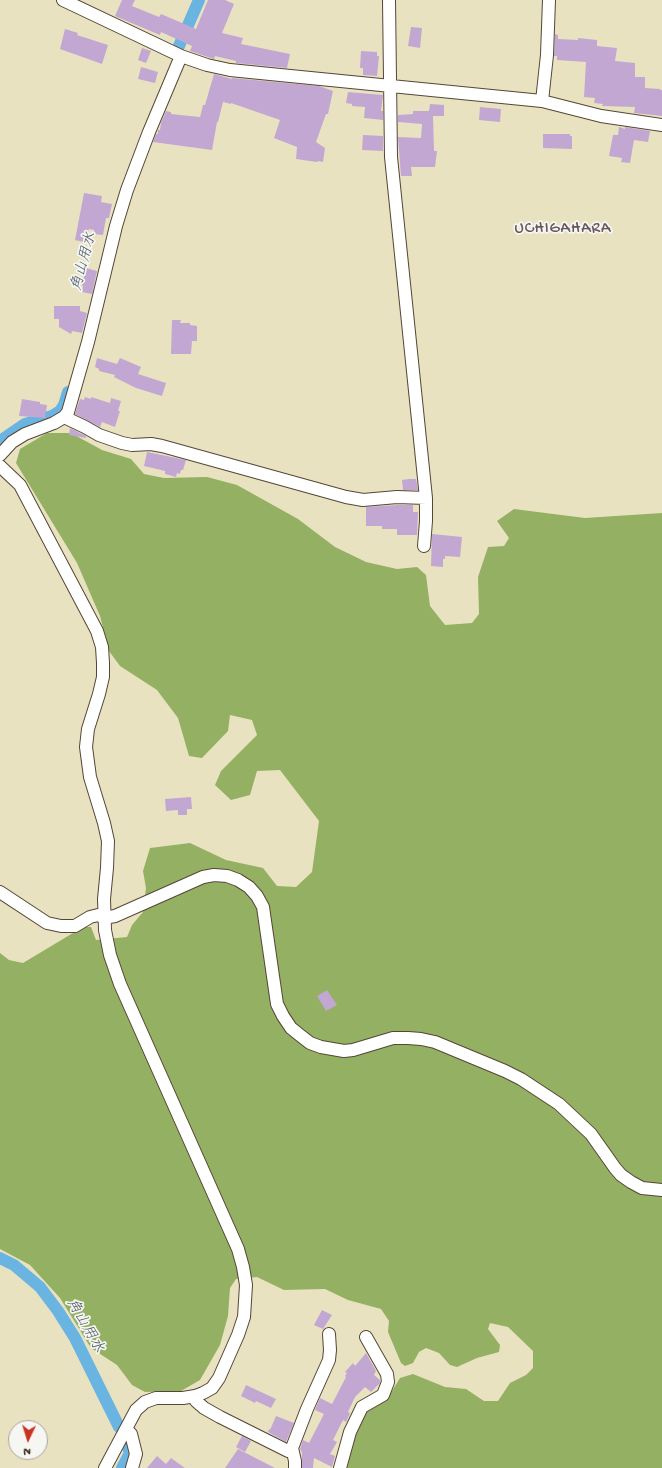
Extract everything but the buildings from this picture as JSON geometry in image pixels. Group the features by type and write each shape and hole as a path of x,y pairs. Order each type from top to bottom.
{"street":[{"path":"63,0 181,56 207,65 230,70 542,101 600,116 662,125"},
{"path":"389,0 391,157 426,498 424,546"},
{"path":"542,101 549,0"},
{"path":"0,455 12,442 25,434 64,417 68,412 88,342 116,226 127,190 149,132 181,56"},
{"path":"64,417 99,435 122,443 132,445 152,444 162,446 346,498 363,500 397,497 426,498"},
{"path":"0,466 20,485 97,631 102,647 103,677 100,694 88,729 86,747 90,776 108,841 104,918 110,955 120,984 238,1249 246,1285 244,1317 238,1335 219,1378 212,1388 195,1396 183,1398 156,1398 145,1402 136,1410 105,1468"},
{"path":"0,892 47,923 61,926 75,926 90,917 98,915 104,918 115,916 203,877 214,875 227,876 238,880 249,887 257,896 263,907 277,1004 291,1028 310,1043 321,1047 344,1051 353,1050 393,1038 421,1039 435,1042 505,1071 521,1079 559,1104 591,1134 621,1175 642,1188 662,1190"},
{"path":"295,1468 295,1461 292,1452 293,1442 329,1360 329,1334"},
{"path":"340,1468 350,1432 362,1407 383,1395 388,1382 387,1374 366,1337"},
{"path":"195,1396 196,1401 204,1408 288,1452 292,1452"},
{"path":"126,1429 131,1434 136,1454 132,1468"}],"green space":[{"path":"47,433 71,433 102,450 131,459 144,474 164,478 207,477 237,485 298,519 335,547 366,562 397,569 417,567 426,575 430,606 445,625 472,623 479,614 478,577 488,547 504,546 509,538 497,521 514,509 585,518 662,513 662,1468 347,1468 353,1435 370,1405 390,1394 400,1378 413,1374 445,1387 466,1389 484,1401 498,1401 510,1383 526,1375 533,1368 533,1351 508,1327 490,1323 488,1329 500,1345 499,1352 477,1358 457,1367 450,1365 439,1353 426,1348 419,1352 413,1363 405,1366 401,1363 388,1332 389,1321 381,1309 348,1300 325,1289 284,1290 257,1277 236,1279 230,1288 228,1316 220,1345 200,1380 181,1391 145,1392 132,1385 117,1365 91,1348 60,1298 30,1265 0,1249 0,953 9,960 23,963 83,927 91,927 96,940 127,937 132,925 143,912 146,888 143,871 150,848 190,843 226,860 263,868 277,886 296,887 312,872 319,821 280,770 257,771 250,795 231,800 215,785 221,771 257,735 252,720 230,715 228,731 202,758 189,756 178,718 157,690 120,666 109,651 100,616 77,563 16,463 20,449"}],"waterway":[{"name":"角山用水","path":"179,46 199,0"},
{"name":"角山用水","path":"0,441 25,424 52,416 60,411 64,405 68,392"},
{"name":"角山用水","path":"0,1258 14,1265 40,1287 58,1311 75,1338 119,1427"},
{"name":"角山用水","path":"122,1468 130,1453 126,1442"}],"district":[{"name":"UCHIGAHARA","path":"563,230"}]}
